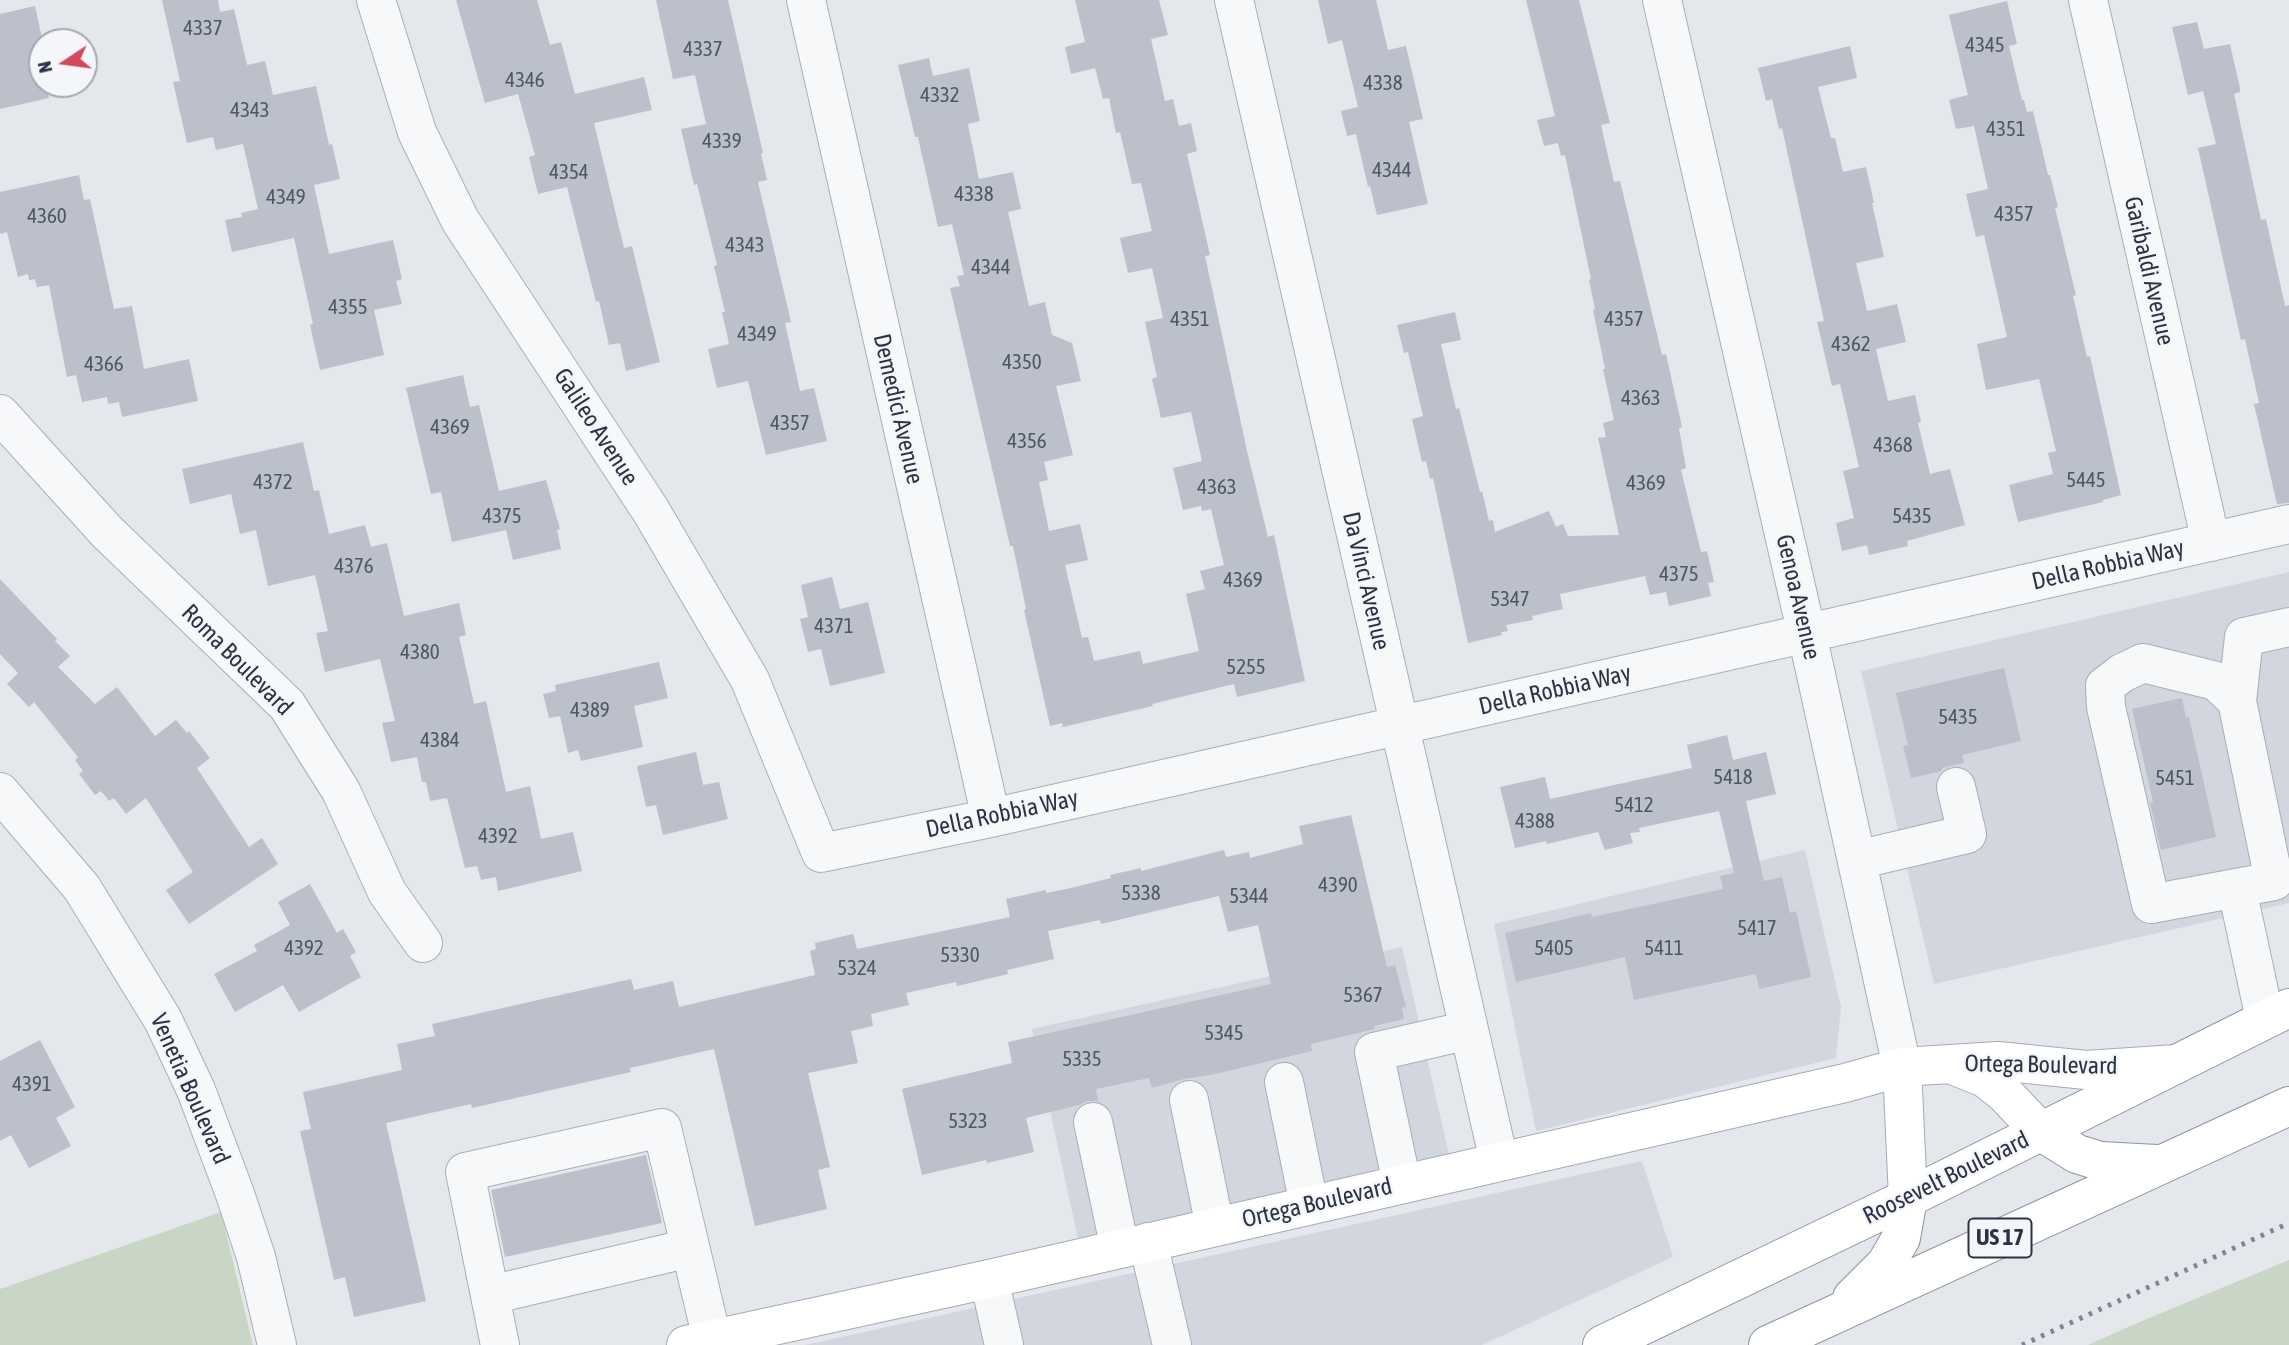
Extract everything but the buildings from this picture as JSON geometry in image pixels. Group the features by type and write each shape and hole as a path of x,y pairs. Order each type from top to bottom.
{"main road":[{"name":"Roosevelt Boulevard","path":"1602,1345 1908,1198 2277,1014"},
{"name":"Ortega Boulevard","path":"699,1342 1134,1246 1810,1091 1902,1067 1998,1061 2085,1070 2176,1064"},
{"name":"Ortega Boulevard","path":"1948,1063 1985,1077 2040,1131 2077,1154 2100,1160 2162,1165"},
{"name":"Genoa Avenue","path":"1838,1312 1886,1264 1901,1238 1908,1198 1902,1067"},
{"name":"US 17","path":"1768,1345 2289,1107"}],"street":[{"name":"Galileo Avenue","path":"376,0 417,132 460,220 651,511 750,680 821,853"},
{"name":"Demedici Avenue","path":"806,0 991,818"},
{"name":"Da Vinci Avenue","path":"1234,0 1499,1161"},
{"name":"Genoa Avenue","path":"1662,0 1902,1067"},
{"name":"Garibaldi Avenue","path":"2088,0 2211,542"},
{"name":"Roma Boulevard","path":"0,414 107,532 286,705 341,790 387,892 423,943"},
{"name":"Della Robbia Way","path":"821,853 991,818 2289,524"},
{"path":"2277,1014 2267,882 2237,701 2244,637 2289,627"},
{"path":"2237,701 2216,681 2143,663 2122,673 2105,686 2106,707 2151,904 2267,882"},
{"path":"1857,860 1967,834 1956,787"},
{"name":"Venetia Boulevard","path":"0,792 82,888 163,1020 197,1090 235,1194 256,1257 277,1345"},
{"path":"1402,1184 1374,1052 1469,1030"},
{"path":"1284,1082 1309,1205"},
{"path":"1189,1100 1215,1227"},
{"path":"1093,1122 1134,1246 1172,1345"},
{"path":"500,1345 465,1172 662,1128 690,1248 699,1342"},
{"path":"490,1295 690,1248"},
{"path":"989,1279 1004,1345"}],"shaded area":[{"path":"2289,572 2289,903 1934,984 1861,671"},
{"path":"1805,850 1841,1007 1836,1058 1536,1131 1494,924"},
{"path":"1402,947 1449,1155 1078,1238 1032,1029"},
{"path":"1642,1161 1673,1257 1482,1345 805,1345"}],"green space":[{"path":"221,1212 253,1345 0,1345 0,1289"},
{"path":"2289,1260 2289,1345 2088,1345 2137,1323"}],"railway":[{"path":"2022,1345 2289,1223"}]}
